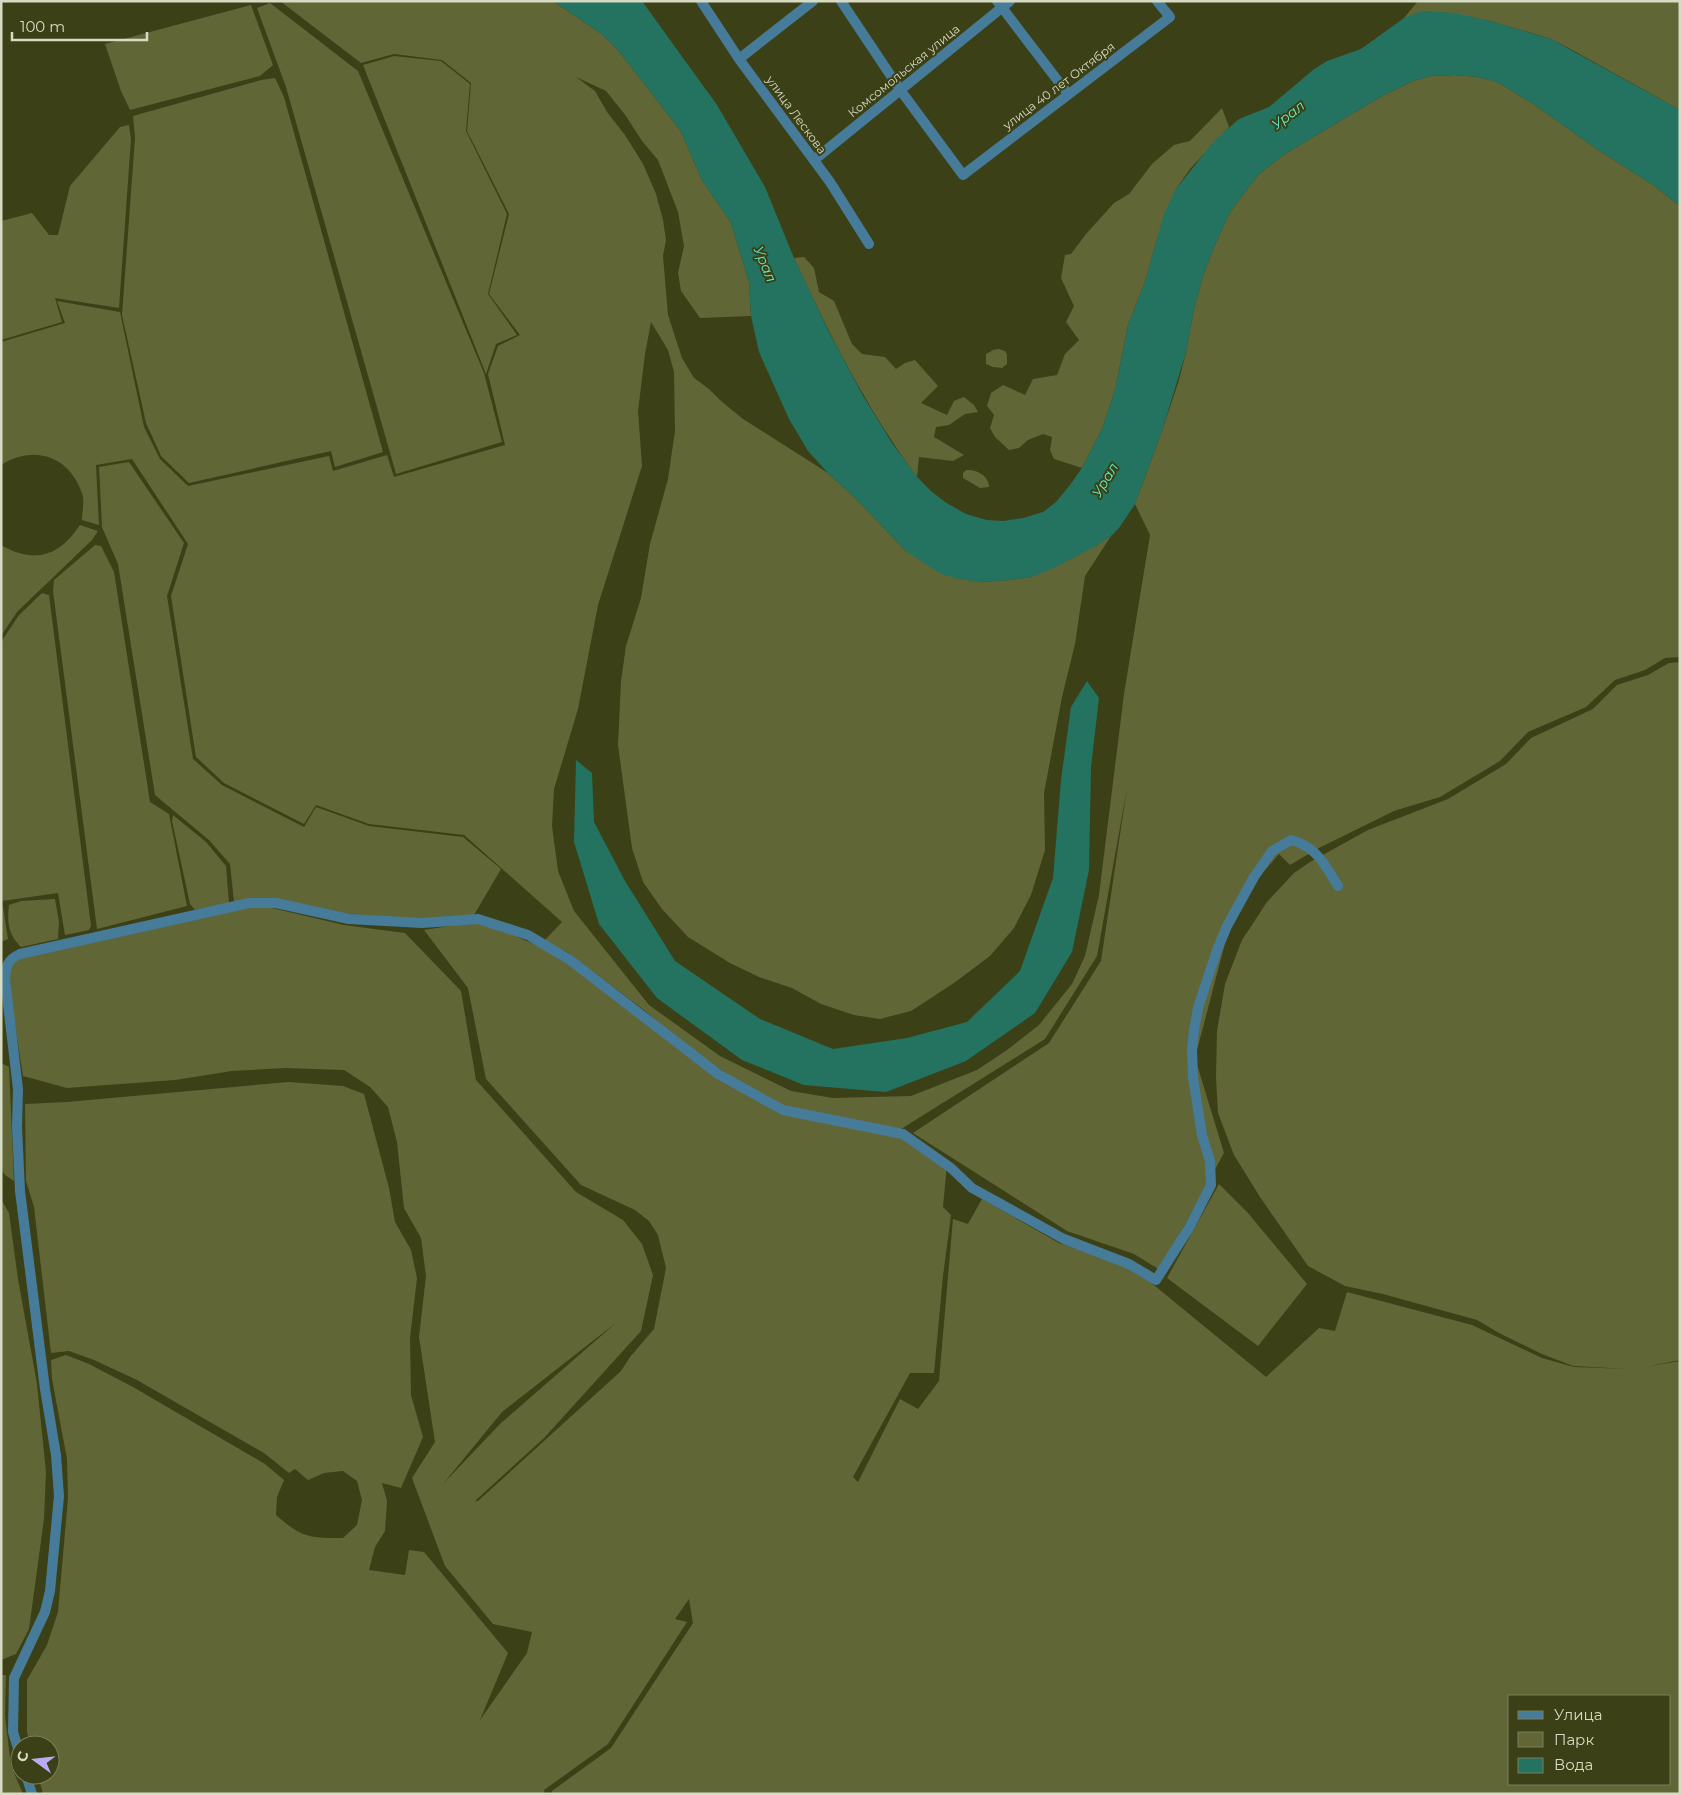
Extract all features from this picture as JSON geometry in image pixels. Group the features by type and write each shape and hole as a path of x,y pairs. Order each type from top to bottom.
{"street":[{"name":"улица Лескова","path":"702,1 739,59 814,160 869,244"},
{"path":"739,59 813,1"},
{"path":"841,1 901,91"},
{"name":"улица 40 лет Октября","path":"901,91 963,175 1170,17 1158,1"},
{"path":"1003,3 1068,94"},
{"name":"Комсомольская улица","path":"814,160 901,91 1003,3"},
{"path":"14,1735 14,1678 45,1612 50,1591 60,1496 20,1191 17,1128 18,1090 5,979 6,967 9,960 13,957 249,904 276,903 358,920 422,923 478,919 528,934 570,960 718,1074 783,1110 903,1134 951,1168 972,1188 1064,1239 1129,1264 1156,1280 1189,1228 1211,1185 1210,1161 1202,1135 1196,1103 1192,1048 1198,1008 1216,950 1227,926 1254,877 1272,851 1291,840 1306,845 1324,863 1338,886"}],"green space":[{"path":"280,1 553,1 603,35 618,50 680,130 702,180 731,223 749,282 751,316 700,318 681,291 678,273 684,246 678,212 658,160 606,91 576,77 595,91 607,112 625,135 643,164 656,194 666,240 663,256 668,315 682,358 694,378 743,419 828,473 907,552 981,582 1031,577 1071,559 1111,536 1085,576 1075,644 1062,697 1044,793 1045,850 1031,895 1014,928 990,956 954,983 911,1011 880,1019 854,1015 821,1004 792,988 759,977 730,963 688,937 662,909 643,882 632,848 618,745 621,681 626,646 641,598 650,544 668,479 675,431 674,372 668,350 651,322 638,411 642,466 598,605 578,709 554,789 552,826 558,871 574,911 649,1005 720,1056 791,1091 833,1098 911,1096 977,1070 1007,1050 1039,1025 1072,984 1085,956 1099,895 1124,694 1150,535 1135,504 1179,380 1203,276 1230,212 1258,175 1285,154 1382,96 1413,81 1431,76 1455,75 1478,77 1497,82 1532,103 1598,150 1653,185 1680,206 1680,657 1665,658 1645,670 1615,680 1586,707 1528,732 1500,761 1440,797 1394,811 1319,848 1290,865 1279,854 1235,905 1195,1058 1224,1153 1160,1270 1134,1254 1067,1231 913,1133 1049,1043 1101,961 1127,788 1097,956 1045,1039 901,1129 782,1108 717,1072 644,1010 567,952 544,941 562,922 464,835 369,824 316,805 304,824 224,783 196,757 171,596 188,544 132,459 96,465 99,525 82,520 82,493 76,480 59,462 49,457 26,455 1,465 1,342 65,323 57,301 120,312 144,427 160,459 188,486 329,456 333,471 387,455 394,477 505,445 488,374 498,346 520,335 489,294 509,214 467,131 471,83 442,60 394,54 361,63"},
{"path":"1418,1 1680,1 1680,110 1551,39 1490,21 1441,12 1404,18"},
{"path":"270,3 358,71 484,373 502,442 396,474 286,87 257,8"},
{"path":"251,5 273,65 260,76 130,110 121,91 105,44"},
{"path":"394,56 441,61 470,84 466,131 507,214 488,294 517,335 496,344 486,374 363,65"},
{"path":"275,78 284,97 383,452 335,467 331,451 189,483 161,456 146,423 122,315 135,138 133,116 261,80"},
{"path":"1222,108 1229,127 1190,169 1176,189 1158,236 1145,282 1128,325 1115,390 1102,429 1082,468 1054,459 1050,450 1052,437 1043,434 1028,440 1019,448 1009,450 995,437 990,428 994,415 987,406 991,393 1003,385 1025,395 1033,379 1057,375 1065,354 1079,340 1066,322 1074,306 1061,278 1065,255 1071,254 1114,203 1129,194 1152,164 1174,145 1190,141"},
{"path":"129,125 131,139 119,308 55,298 62,322 1,340 1,221 32,213 49,235 58,235 70,186 120,127"},
{"path":"804,257 814,268 819,292 834,301 852,344 862,354 885,357 896,369 905,363 915,360 938,386 921,403 947,415 954,401 964,397 974,405 978,412 965,414 949,425 936,427 934,437 964,455 953,461 919,457 917,477 865,398 835,343 794,258"},
{"path":"999,349 1005,351 1007,364 1002,368 986,364 986,354"},
{"path":"129,462 184,543 167,596 193,759 222,785 304,827 316,807 369,826 463,837 501,869 474,915 409,920 234,902 230,864 209,840 155,795 118,564 102,527 99,467"},
{"path":"966,470 982,474 987,480 989,487 980,488 963,478 963,473"},
{"path":"80,525 98,531 92,540 17,612 1,636 1,545 24,554 45,554 63,544"},
{"path":"95,545 101,546 114,572 150,802 169,814 187,906 97,929 53,591 54,580"},
{"path":"42,593 49,595 91,926 89,930 65,935 58,893 2,901 8,939 1,942 1,642 19,615"},
{"path":"1680,662 1680,1360 1645,1367 1680,1361 1680,1794 552,1794 552,1791 611,1748 693,1623 689,1599 675,1619 687,1622 608,1744 544,1790 545,1794 43,1794 41,1785 60,1785 60,1735 28,1735 27,1680 47,1645 58,1612 68,1498 67,1459 52,1379 51,1360 66,1355 89,1364 133,1387 265,1464 284,1480 277,1497 276,1515 306,1535 322,1538 343,1538 357,1525 362,1500 357,1481 343,1471 324,1473 308,1480 295,1469 289,1473 264,1453 137,1380 94,1360 69,1351 51,1353 34,1207 26,1181 25,1104 67,1102 288,1082 343,1086 364,1094 389,1188 395,1222 411,1250 417,1278 410,1338 411,1395 423,1437 401,1488 382,1483 387,1501 385,1531 375,1547 369,1570 405,1575 409,1550 424,1552 508,1653 480,1720 527,1653 532,1632 493,1624 445,1566 412,1478 435,1442 419,1337 426,1276 421,1238 404,1208 397,1142 388,1107 370,1087 344,1070 285,1068 232,1071 175,1080 67,1088 23,1076 7,974 16,957 243,907 272,908 344,925 405,933 461,991 476,1080 576,1192 623,1220 642,1244 653,1275 641,1331 544,1438 475,1501 478,1501 621,1371 630,1357 654,1329 666,1268 658,1235 649,1221 635,1210 581,1185 486,1079 468,988 424,930 481,921 561,956 780,1112 902,1135 947,1164 943,1207 951,1215 934,1373 910,1373 853,1477 858,1482 900,1399 918,1409 939,1381 953,1219 968,1224 982,1199 1059,1243 1123,1265 1149,1281 1266,1377 1319,1328 1335,1331 1347,1292 1472,1325 1542,1358 1574,1367 1628,1369 1573,1366 1542,1354 1477,1320 1383,1294 1345,1286 1308,1266 1260,1197 1234,1155 1218,1113 1216,1078 1217,1031 1225,984 1242,940 1267,902 1294,873 1368,830 1448,799 1506,764 1531,738 1593,709 1617,685 1648,675 1669,663","holes":["617,1322 501,1423 443,1484 502,1412"]},
{"path":"173,815 206,842 226,866 229,903 195,910 190,904 172,821"},
{"path":"55,899 59,922 58,939 21,947 9,928 9,905 21,901"},
{"path":"1,1063 9,1067 14,1181 5,1175 1,1168"},
{"path":"1219,1184 1248,1213 1307,1284 1258,1346 1167,1278"},
{"path":"1,1199 9,1213 18,1279 37,1384 46,1472 44,1519 29,1629 16,1654 1,1660"},
{"path":"1,1675 6,1675 5,1716 10,1758 10,1785 19,1785 23,1794 1,1794"}],"water":[{"name":"Урал","path":"553,1 642,1 717,105 765,187 794,258 828,330 862,394 892,443 917,477 931,491 945,502 966,514 987,520 1003,521 1043,512 1056,502 1082,468 1102,429 1115,390 1128,325 1145,282 1164,214 1176,189 1215,140 1239,119 1269,107 1313,70 1327,61 1361,49 1404,18 1427,11 1455,13 1551,39 1680,110 1680,206 1653,185 1598,150 1532,103 1497,82 1478,77 1455,75 1431,76 1413,81 1382,96 1285,154 1258,175 1230,212 1203,276 1194,309 1186,352 1163,428 1135,504 1119,528 1096,546 1050,570 1031,577 981,582 959,579 941,574 907,552 808,451 789,419 759,352 751,316 749,282 731,223 702,180 680,130 618,50 603,35"},
{"path":"1087,681 1099,698 1091,767 1089,870 1072,952 1035,1013 966,1061 886,1092 804,1085 742,1060 657,998 599,924 574,842 576,760 592,773 594,822 625,881 675,961 760,1019 833,1049 907,1038 967,1022 1020,971 1053,878 1061,780 1071,707"}]}
